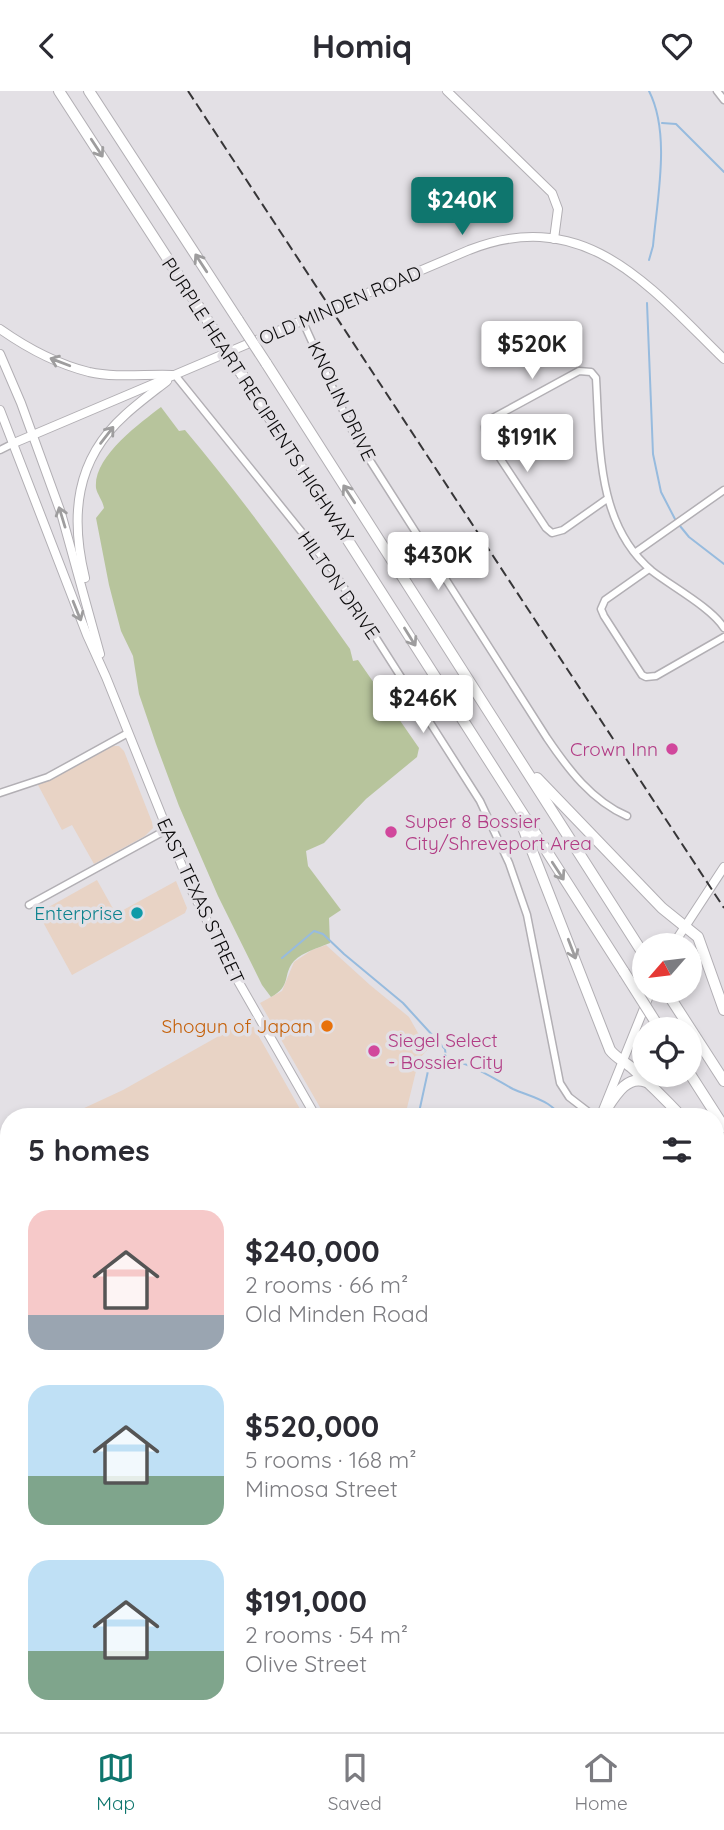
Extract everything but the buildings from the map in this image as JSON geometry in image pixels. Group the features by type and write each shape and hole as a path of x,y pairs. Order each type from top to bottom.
{"highway":[{"name":"PURPLE HEART RECIPIENTS HIGHWAY","path":"59,91 652,1017"},
{"name":"PURPLE HEART RECIPIENTS HIGHWAY","path":"89,91 632,935"},
{"path":"489,712 545,787 662,908 701,941 724,1010"},
{"path":"496,774 532,847 614,1055 622,1059 674,1108"},
{"path":"674,1003 724,1081"},
{"path":"606,1108 633,1080 641,1079 658,1091"},
{"path":"698,1087 712,1108"}],"main road":[{"path":"447,91 552,193 558,209 554,239"},
{"name":"OLD MINDEN ROAD","path":"13,443 476,247 520,238 554,239 592,249 625,266 641,278 724,359"},
{"path":"0,329 20,344 43,355 91,372 175,375"},
{"name":"EAST TEXAS STREET","path":"0,354 13,381 61,513 106,677"},
{"path":"96,641 77,538 78,501 83,477 96,449 110,431 125,415 175,375"},
{"name":"EAST TEXAS STREET","path":"0,410 166,830 215,938 311,1108"},
{"path":"680,933 724,867"},
{"path":"603,1108 646,1003"}],"street":[{"path":"717,91 724,100"},
{"name":"KNOLIN DRIVE","path":"303,322 355,437 552,745 601,803 627,816"},
{"path":"607,499 555,533 546,528 486,437 485,427 491,419 579,371 592,372 596,379 607,499 619,527 649,569 715,617 724,628"},
{"name":"HILTON DRIVE","path":"175,375 329,565 471,785 509,863 527,915 560,1083 569,1097 586,1108"},
{"path":"0,450 13,443"},
{"path":"636,552 724,490"},
{"path":"649,569 605,600 601,609 646,677 656,676 724,637"},
{"path":"0,793 48,777 128,733"},
{"path":"29,905 166,830"}],"shaded area":[{"path":"113,746 119,746 124,751 153,828 145,836 94,864 72,825 62,830 38,785"},
{"path":"97,880 116,914 176,881 187,908 185,913 72,975 38,913"},
{"path":"326,945 409,1017 418,1033 429,1043 429,1048 419,1059 407,1108 320,1108 260,1003 282,991 294,962 312,950"},
{"path":"249,1019 299,1108 84,1108 123,1090"}],"green space":[{"path":"161,407 179,431 185,430 249,510 350,649 353,661 358,660 419,748 417,757 366,799 324,843 306,851 308,866 341,910 329,918 330,943 294,961 282,989 271,997 262,985 218,896 179,806 156,744 139,694 133,656 121,631 96,518 104,508 96,488 102,465 120,442"}],"waterway":[{"path":"649,91 656,108 659,127 661,167 653,246 649,260"},
{"path":"662,123 676,124 724,172"},
{"path":"647,303 653,454 661,492 676,521"},
{"path":"680,526 689,537 724,564"},
{"path":"282,958 314,931 323,934 403,1003 445,1049 446,1059"},
{"path":"420,1108 428,1071 433,1063 442,1060 463,1063 553,1108"}],"railway":[{"path":"188,91 724,908"}],"place":[{"name":"Crown Inn","path":"672,749"},
{"name":"Super 8 Bossier City/Shreveport Area","path":"391,832"},
{"name":"Enterprise","path":"137,913"},
{"name":"Shogun of Japan","path":"327,1026"},
{"name":"Siegel Select - Bossier City","path":"374,1051"}]}
